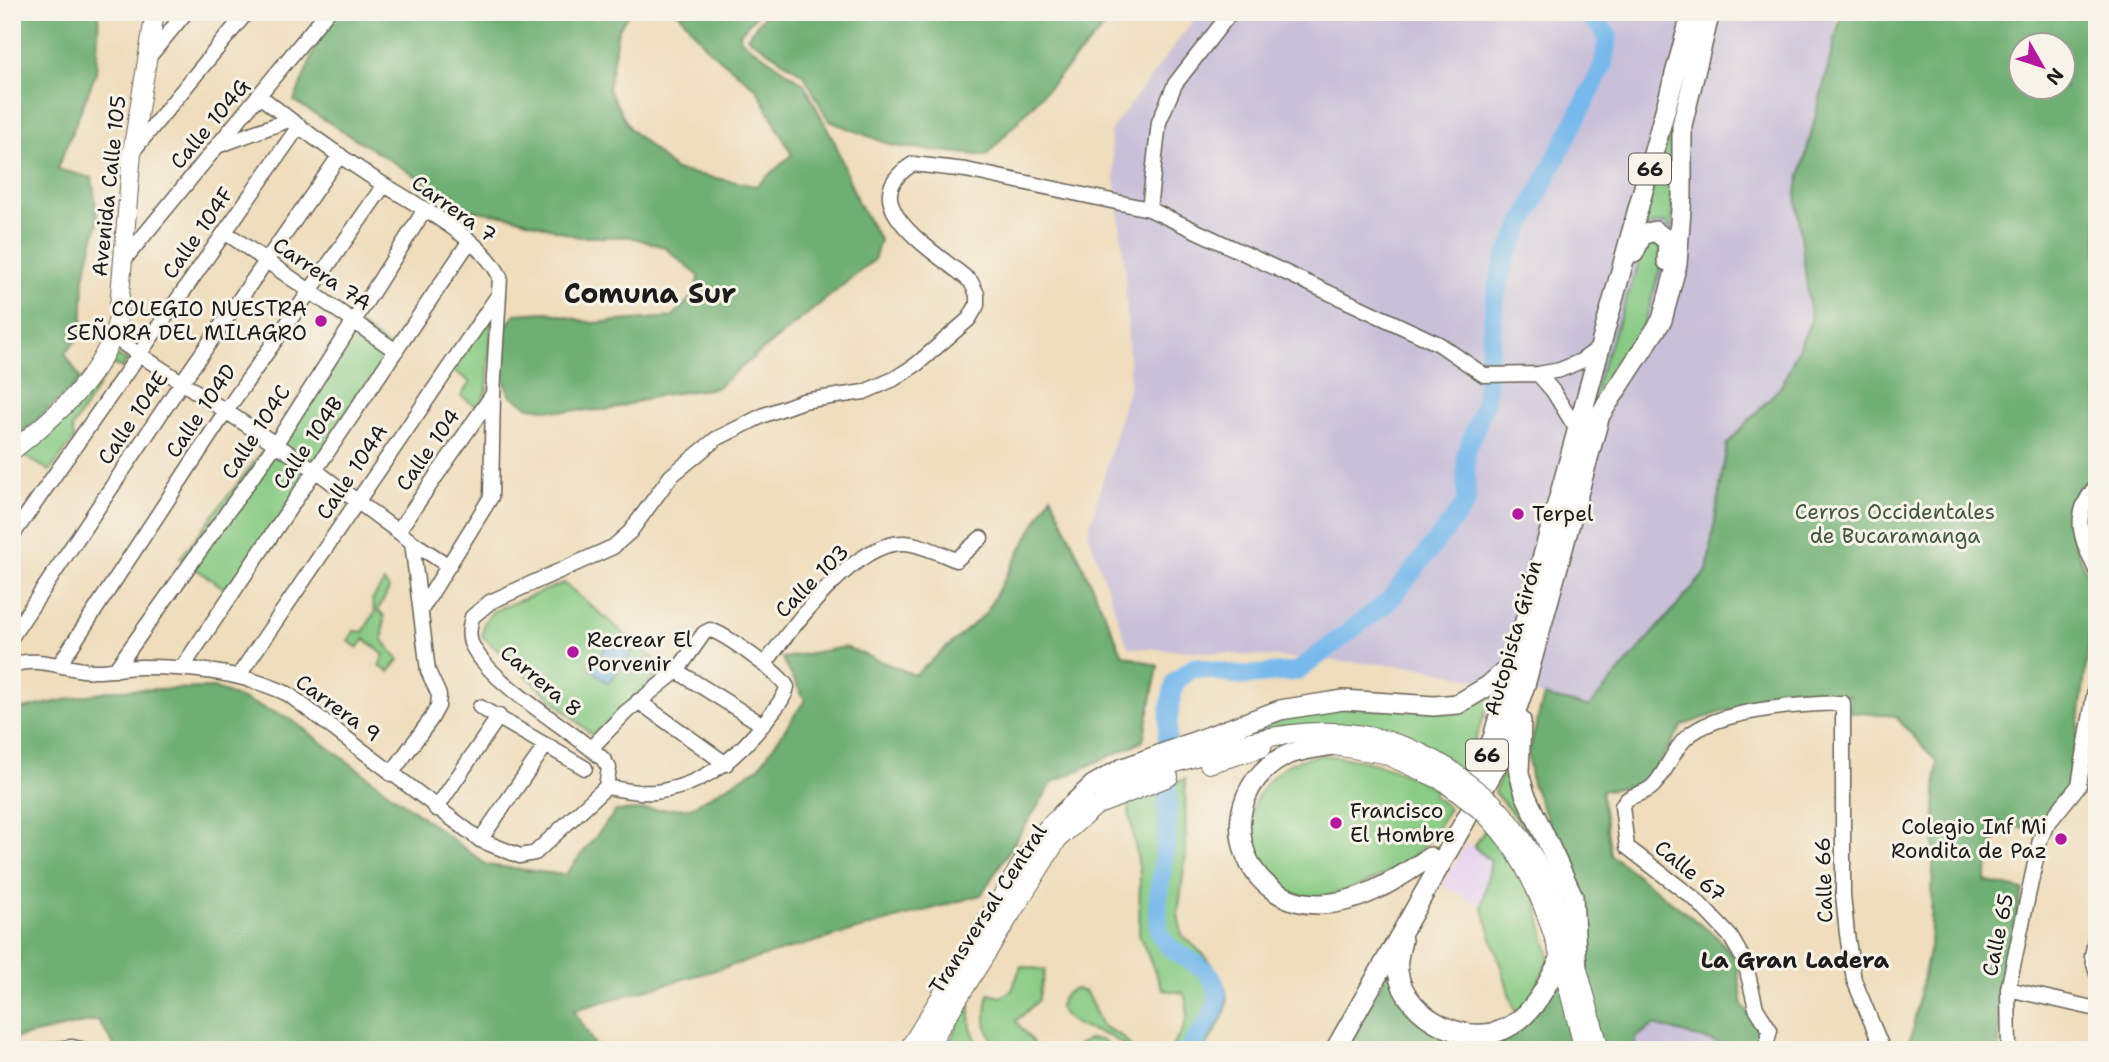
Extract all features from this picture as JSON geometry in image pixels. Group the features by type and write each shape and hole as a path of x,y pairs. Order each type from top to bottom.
{"highway":[{"name":"Autopista Girón","path":"1322,1050 1484,762 1514,664 1692,12"},
{"name":"Autopista Girón","path":"1335,1050 1414,908 1493,775 1525,685 1600,415 1649,342 1670,297 1677,264 1682,196 1682,125 1710,12"},
{"path":"1606,325 1615,310 1639,240 1646,232 1660,232 1667,238 1669,247 1663,284 1649,328 1649,342"},
{"path":"1062,814 1093,785 1184,760 1280,710 1321,701 1362,700 1434,706 1458,704 1488,686 1514,664"},
{"path":"1525,685 1519,773 1525,794 1573,896 1577,970"},
{"path":"1335,745 1283,757 1263,773 1250,789 1242,806 1240,837 1245,853 1261,879 1293,901 1321,904 1378,888 1430,857"},
{"path":"1414,908 1398,955 1398,972 1406,994 1415,1006 1441,1025 1470,1034 1485,1034 1510,1027 1538,1001 1559,961"}],"main road":[{"name":"Avenida Calle 105","path":"12,451 55,418 93,373 113,337 123,261 132,152 155,12"},
{"path":"1184,760 1253,738 1323,730 1366,736 1410,748 1518,829 1537,859 1560,912 1600,1050"},
{"path":"1184,760 1269,747 1335,745 1396,758 1446,776"},
{"name":"Transversal Central","path":"926,1050 1058,839 1096,806 1147,772"},
{"path":"1488,808 1528,871 1559,961 1584,1050"},
{"name":"Transversal Central","path":"908,1050 1030,850 1062,814"}],"street":[{"path":"148,58 186,12"},
{"path":"132,152 247,12"},
{"name":"Calle 104G","path":"123,261 261,97 327,12"},
{"path":"1231,12 1175,85 1159,122 1149,209 1439,344 1484,375 1538,374 1570,365 1599,348"},
{"name":"Carrera 7","path":"261,97 294,123 469,242 495,265 500,277 489,505 449,566"},
{"path":"219,145 294,123"},
{"name":"Calle 104F","path":"12,536 225,232 294,123"},
{"name":"Calle 104E","path":"12,636 182,382 340,155"},
{"name":"Carrera 8","path":"606,787 609,768 591,748 504,682 478,655 470,640 472,617 490,602 613,547 630,531 671,476 716,439 764,415 803,401 864,392 894,379 918,364 969,319 977,305 977,293 971,282 902,225 892,213 889,196 895,179 913,164 966,170 1149,209"},
{"name":"Calle 104D","path":"59,665 226,411 384,185"},
{"name":"Calle 104C","path":"115,670 275,445 352,318 424,211"},
{"name":"Carrera 7A","path":"225,232 396,351"},
{"name":"Calle 104B","path":"182,668 469,242"},
{"name":"Calle 104A","path":"239,675 500,293"},
{"path":"113,337 315,470 449,566 421,610"},
{"path":"1538,374 1553,391 1577,430"},
{"name":"Calle 104","path":"398,531 493,394"},
{"path":"2097,486 2085,498 2079,534 2097,572"},
{"name":"Calle 103","path":"764,666 805,611 862,558 884,547 905,543 956,560 981,538"},
{"path":"391,774 431,719 438,706 439,695 428,671 412,542"},
{"path":"591,748 638,701 677,671 704,633 710,630 785,682 787,688 763,725 726,764 681,785 654,793 606,787"},
{"name":"Carrera 9","path":"12,665 27,660 92,671 137,666 239,675 288,694 480,839 520,856 530,856 606,787"},
{"path":"677,671 763,725"},
{"name":"Calle 65","path":"2009,1050 2008,989 2040,840 2046,826 2079,785 2097,677"},
{"path":"638,701 726,764"},
{"name":"Calle 66","path":"1625,800 1653,786 1686,738 1699,729 1778,706 1843,703 1843,895 1847,934 1854,980 1883,1050"},
{"path":"480,707 585,768"},
{"path":"436,808 499,716"},
{"path":"480,839 546,745"},
{"name":"Calle 67","path":"1625,800 1622,806 1627,847 1696,900 1730,936 1741,953 1754,1002 1770,1030 1765,1050"},
{"path":"2097,931 2092,956 2097,974"},
{"path":"2008,989 2097,1009"},
{"path":"50,1050 78,1048"}],"shaded area":[{"path":"1200,12 1837,12 1811,321 1782,385 1727,444 1707,571 1589,707 1422,667 1128,647 1088,533 1130,382 1125,269 1110,131"},
{"path":"1467,843 1491,860 1482,906 1442,885"},
{"path":"1654,1025 1743,1050 1637,1050 1634,1039"}],"green space":[{"path":"12,12 99,12 96,73 57,169 92,178 98,222 84,277 82,334 65,353 81,380 12,442"},
{"path":"330,12 630,12 618,30 608,89 630,129 675,170 756,186 792,155 757,89 708,49 678,12 759,12 740,33 741,40 804,84 835,143 858,203 880,240 874,260 716,388 661,395 608,410 561,411 530,407 510,395 500,370 501,333 515,314 548,312 592,323 672,317 692,297 699,276 664,247 631,237 578,237 514,217 471,210 294,101"},
{"path":"767,12 1118,12 986,156 894,146 829,121 804,75 747,37"},
{"name":"Cerros Occidentales de Bucaramanga","path":"1842,12 2097,12 2097,474 2078,493 2071,535 2095,593 2071,786 2036,831 1999,823 1985,881 2023,890 1999,991 1999,1050 1908,1050 1930,946 1937,762 1895,716 1849,712 1850,695 1767,697 1683,725 1645,784 1601,791 1611,855 1717,937 1736,958 1743,1006 1761,1030 1755,1050 1743,1050 1654,1025 1634,1039 1637,1050 1347,1050 1388,970 1400,999 1482,1041 1554,987 1589,969 1581,895 1532,784 1528,755 1544,696 1589,707 1707,571 1727,444 1782,385 1811,321 1796,193"},
{"path":"1670,132 1673,231 1665,223 1654,224 1641,231"},
{"path":"1655,239 1664,255 1639,342 1571,485 1599,376 1647,241"},
{"path":"493,299 487,390 478,407 461,396 470,382 449,367"},
{"path":"352,319 395,352 231,593 180,558 271,440"},
{"path":"115,356 127,360 122,368 113,364 107,372 72,428 74,439 50,471 21,454 82,402"},
{"path":"1051,495 1123,655 1158,666 1143,741 1053,782 981,895 574,1010 598,1050 117,1050 98,1020 12,1039 12,711 112,690 214,688 289,718 487,865 565,875 616,811 690,808 759,767 805,700 782,658 845,647 915,675 985,614"},
{"path":"384,582 389,589 378,610 384,616 383,640 399,660 389,672 379,666 384,655 365,639 358,648 348,641 354,631 363,632 375,612 372,600"},
{"name":"Recrear El Porvenir","path":"564,583 665,668 593,736 482,636 484,623 493,611"},
{"path":"1494,691 1463,770 1312,725 1281,726 1188,753 1306,709"},
{"path":"1320,755 1367,762 1406,774 1436,789 1433,796 1449,808 1424,846 1394,869 1343,891 1310,896 1287,890 1266,871 1255,853 1249,824 1258,797 1276,773 1293,762"},
{"path":"1509,761 1514,787 1557,875 1527,831 1494,792"},
{"path":"1185,779 1186,855 1178,914 1182,935 1219,973 1227,1004 1224,1015 1204,1050 1169,1050 1185,1023 1186,1001 1183,993 1163,990 1139,935 1140,873 1127,800"},
{"path":"1486,828 1535,897 1550,958 1527,1004 1515,1012 1482,906 1491,861 1474,847"},
{"path":"1021,966 1045,970 1038,1001 1016,1021 1039,1050 1001,1045 993,1040 986,1023 989,994 1001,997 1012,990"},
{"path":"1076,989 1086,992 1102,1026 1123,1037 1133,1050 1127,1050 1111,1037 1073,1023 1066,1017 1060,1008 1062,1001 1067,993"},
{"path":"969,1001 971,1027 980,1050 946,1050"},
{"path":"1088,1039 1101,1040 1115,1050 1071,1050"}],"water":[{"path":"614,638 633,653 608,683 590,668"}],"waterway":[{"path":"1188,1050 1212,1016 1217,993 1208,973 1165,942 1158,923 1167,831 1169,718 1175,682 1194,667 1242,676 1298,671 1389,601 1466,504 1466,453 1485,403 1495,298 1504,261 1603,66 1608,36 1587,12"}],"place":[{"name":"COLEGIO NUESTRA SEÑORA DEL MILAGRO","path":"321,321"},
{"name":"Terpel","path":"1518,514"},
{"name":"Recrear El Porvenir","path":"573,652"},
{"name":"Francisco El Hombre","path":"1336,823"},
{"name":"Colegio Inf Mi Rondita de Paz","path":"2061,839"}],"district":[{"name":"Comuna Sur","path":"650,293"},
{"name":"La Gran Ladera","path":"1795,960"}]}
